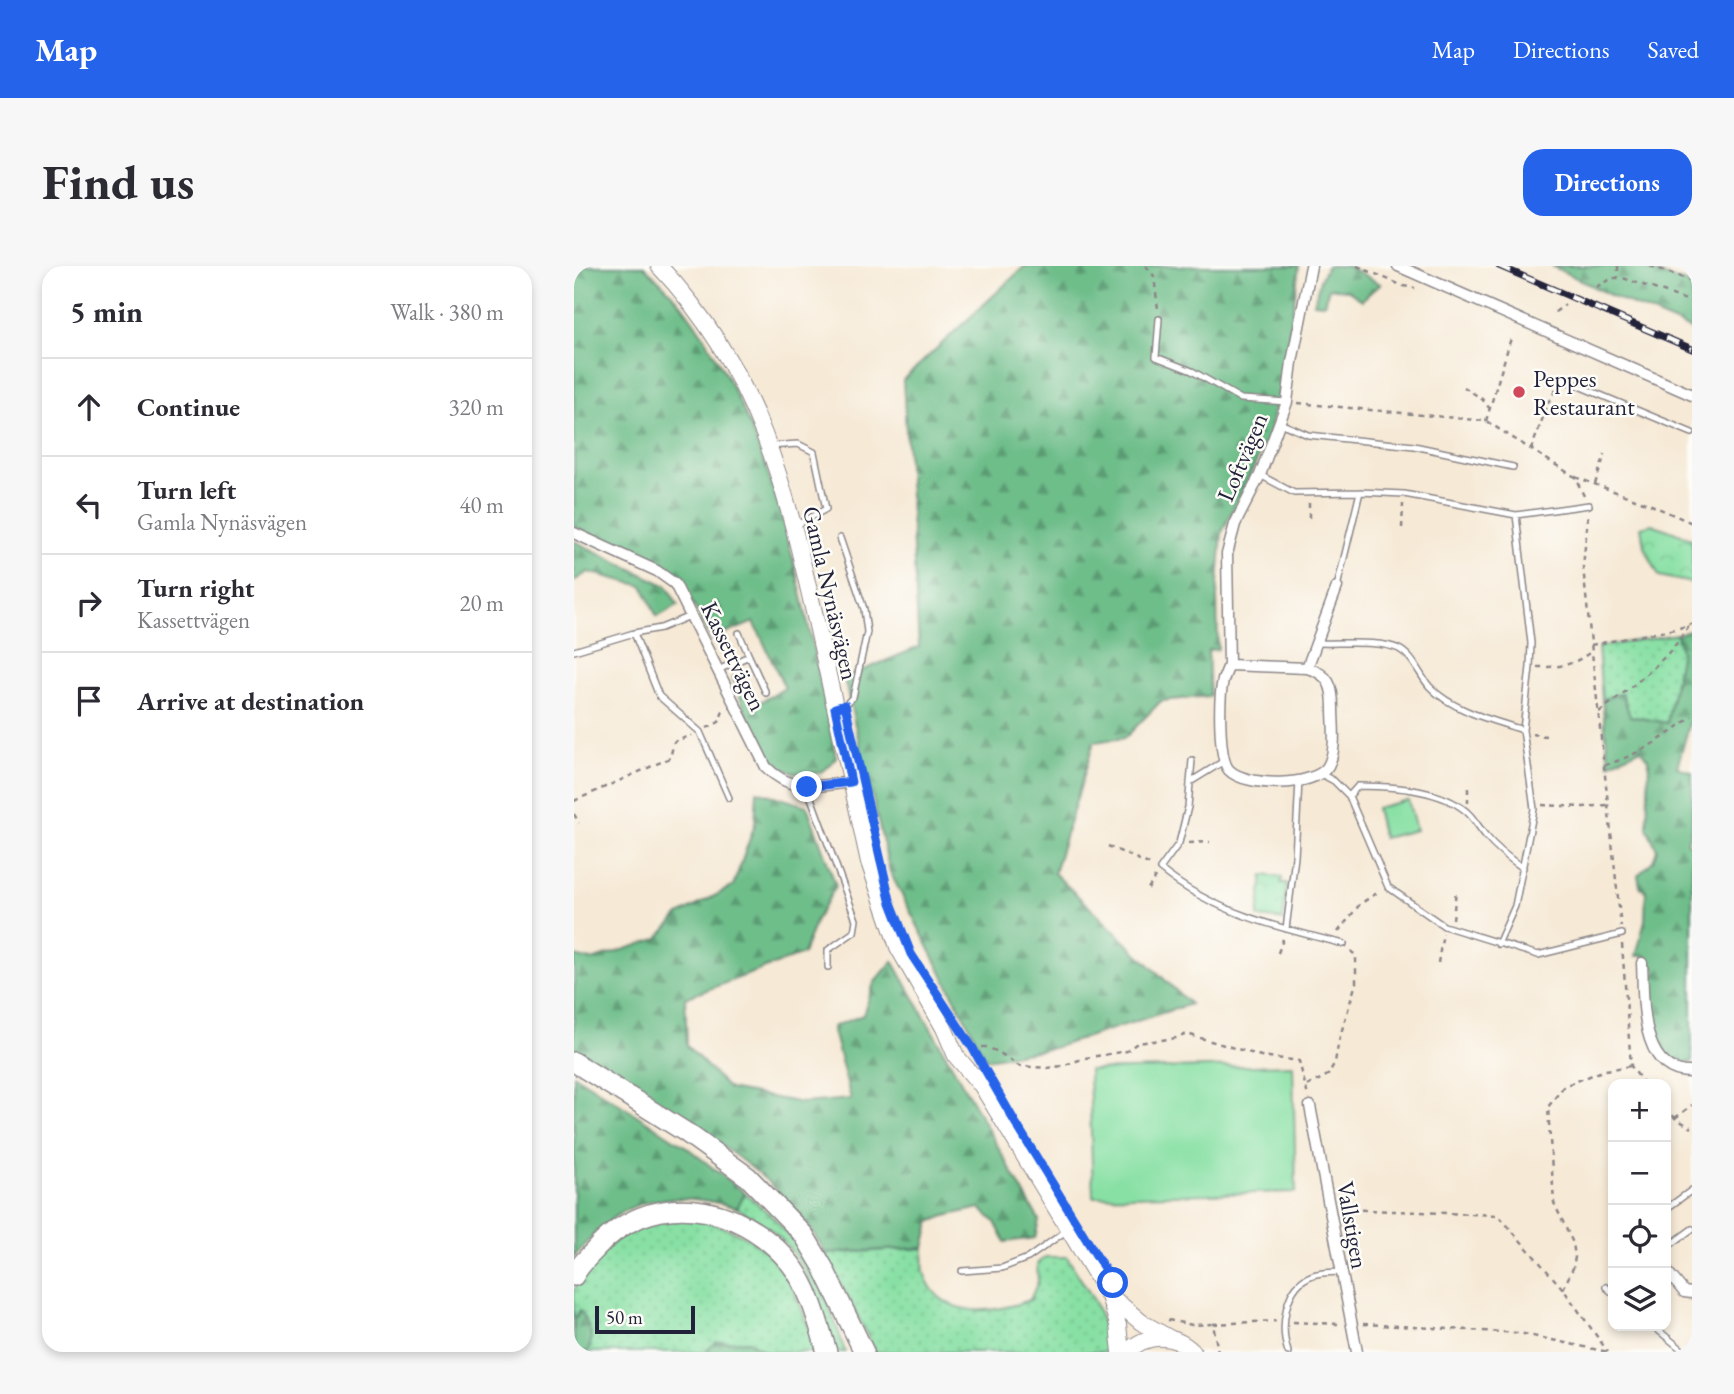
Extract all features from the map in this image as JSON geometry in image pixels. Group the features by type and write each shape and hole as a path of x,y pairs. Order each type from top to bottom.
{"highway":[{"path":"574,1062 687,1133 748,1177 804,1235 864,1352"},
{"path":"574,1276 584,1261 611,1233 638,1218 669,1210 691,1209 729,1217 768,1240 792,1265 809,1296 827,1352"},
{"path":"834,1292 852,1352"}],"street":[{"name":"Gamla Nynäsvägen","path":"659,266 703,317 727,353 743,383 769,446 795,526 869,862 898,947 944,1028 965,1050 979,1083 1109,1296 1118,1325 1121,1352"},
{"name":"Loftvägen","path":"1224,761 1221,712 1223,680 1229,665 1227,554 1235,524 1260,475 1287,402 1311,266"},
{"path":"1398,266 1692,396"},
{"name":"Kassettvägen","path":"574,533 657,571 675,584 766,767 779,780 807,787 851,782"},
{"path":"1307,668 1337,587"},
{"path":"1224,761 1228,769 1238,777 1250,780 1313,779 1328,766 1333,753 1333,699 1329,683 1320,671 1307,668 1229,665"},
{"path":"1642,964 1646,1027 1654,1050 1662,1061 1675,1070 1692,1072"},
{"name":"Vallstigen","path":"1310,1106 1357,1352"},
{"path":"1671,1276 1684,1292 1692,1293"},
{"name":"Gamla Nynäsvägen","path":"1109,1296 1141,1322 1195,1351"},
{"path":"1127,1352 1148,1339 1171,1339"}],"lane":[{"path":"1159,319 1156,357 1192,371 1241,398 1287,402"},
{"path":"1562,379 1691,431"},
{"path":"1280,423 1308,435 1414,446 1513,467"},
{"path":"769,446 798,444 814,452 826,509 795,526"},
{"path":"1260,475 1294,493 1404,494 1516,515 1589,505"},
{"path":"1337,587 1360,492"},
{"path":"1498,944 1516,906 1534,809 1522,730 1531,643 1516,515"},
{"path":"835,708 845,705 853,697 866,632 864,609 840,538"},
{"path":"574,651 595,643 661,628 691,616"},
{"path":"634,634 659,696 700,732 729,798"},
{"path":"739,634 766,693"},
{"path":"1318,643 1387,646 1399,650 1408,657 1428,685 1440,695 1475,714 1522,730"},
{"path":"718,670 749,656"},
{"path":"1192,760 1188,807 1179,843 1160,869 1178,884 1215,904 1262,923 1344,944"},
{"path":"1190,782 1224,761"},
{"path":"1321,774 1334,781 1349,796 1388,887 1444,926 1538,955 1622,934"},
{"path":"1286,929 1295,857 1298,780"},
{"path":"1349,796 1358,786 1394,786 1450,802 1467,812 1487,838 1523,869"},
{"path":"807,787 856,919 854,932 828,950 828,967"},
{"path":"1671,1205 1692,1190"},
{"path":"1671,1244 1692,1229"},
{"path":"962,1270 1002,1268 1028,1258 1068,1230"},
{"path":"1288,1352 1284,1341 1285,1322 1289,1298 1297,1284 1313,1275 1340,1272"},
{"path":"1659,1331 1685,1352"}],"path":[{"path":"1146,266 1154,276 1159,319"},
{"path":"1618,266 1618,278"},
{"path":"1650,266 1692,281"},
{"path":"1596,287 1612,278 1618,278 1692,302"},
{"path":"1555,312 1565,305"},
{"path":"1486,421 1511,338"},
{"path":"1531,450 1549,401 1562,379"},
{"path":"1464,387 1482,399 1490,409"},
{"path":"1287,402 1486,421 1575,477 1650,503 1692,523"},
{"path":"1595,484 1605,454"},
{"path":"1575,477 1589,505 1583,567 1622,934 1631,1066 1640,1079"},
{"path":"1309,493 1309,518"},
{"path":"1402,528 1404,494"},
{"path":"1591,645 1690,624"},
{"path":"1599,712 1681,640 1690,624"},
{"path":"1530,667 1574,664 1592,651"},
{"path":"574,801 670,758 674,742 719,722 726,702"},
{"path":"1605,765 1623,760 1654,744 1692,716"},
{"path":"1467,812 1468,785"},
{"path":"1538,805 1608,805"},
{"path":"574,814 579,823"},
{"path":"1179,843 1210,842"},
{"path":"1108,846 1160,869 1148,890"},
{"path":"1333,941 1344,922 1360,904 1388,887"},
{"path":"1452,929 1456,890"},
{"path":"1438,963 1444,926"},
{"path":"1278,953 1286,929"},
{"path":"1305,1086 1328,1075 1335,1062 1356,983 1356,956 1344,944"},
{"path":"972,1047 987,1048 1000,1053 1019,1066 1047,1068 1127,1051 1137,1043 1177,1038 1186,1034 1261,1056 1299,1061 1310,1106"},
{"path":"964,1035 978,1058"},
{"path":"1563,1289 1575,1257 1573,1243 1554,1203 1548,1107 1564,1086 1605,1070 1631,1066"},
{"path":"1675,1118 1692,1105"},
{"path":"1671,1114 1692,1128"},
{"path":"1329,1208 1499,1215 1563,1289 1608,1352"},
{"path":"1164,1318 1192,1325 1285,1322 1493,1330 1541,1337 1608,1352"},
{"path":"1213,1324 1218,1352"}],"green space":[{"path":"574,266 644,266 681,304 715,354 742,408 765,464 798,580 836,757 823,770 805,774 784,769 771,760 758,741 732,677 739,672 755,705 785,688 754,622 712,639 680,580 659,566 574,526"},
{"path":"1025,266 1299,266 1286,360 1268,438 1222,532 1217,596 1218,649 1208,650 1210,696 1161,701 1125,738 1094,742 1054,873 1190,1004 1053,1048 986,1059 890,872 844,678 919,647 903,380"},
{"path":"1327,266 1348,266 1380,284 1362,300 1347,290 1329,288 1324,304 1314,303"},
{"path":"1552,266 1637,266 1692,285 1692,330 1612,296"},
{"path":"1652,524 1692,539 1692,583 1659,576 1644,546 1641,527"},
{"path":"574,541 667,586 678,605 657,617 643,586 588,572 574,581"},
{"path":"1692,630 1692,715 1677,767 1692,772 1692,825 1687,843 1692,845 1692,1062 1678,1061 1667,1055 1660,1045 1651,1019 1648,978 1657,973 1646,956 1636,956 1645,920 1646,892 1640,886 1638,875 1653,861 1657,849 1647,828 1649,760 1641,749 1609,764 1602,700 1622,693 1630,716 1667,723 1681,652 1677,634"},
{"path":"1677,634 1681,652 1667,723 1630,716 1622,693 1602,700 1598,647"},
{"path":"757,791 807,806 836,886 816,920 803,954 685,998 687,1046 729,1089 802,1103 851,1099 832,1027 863,1015 874,983 893,961 1039,1220 1035,1238 1005,1242 995,1222 980,1208 930,1222 924,1248 825,1253 796,1210 759,1174 717,1142 574,1050 574,956 592,960 657,939 679,915 733,886 755,824"},
{"path":"1408,800 1416,830 1383,838 1376,808"},
{"path":"1263,875 1282,877 1281,883 1287,883 1283,920 1258,917"},
{"path":"1293,1065 1296,1192 1093,1197 1089,1070"},
{"path":"574,1075 685,1146 745,1193 737,1208 687,1199 637,1205 608,1222 574,1257"},
{"path":"745,1193 774,1218 798,1248 825,1298 845,1352 837,1352 814,1290 798,1260 778,1236 737,1208"},
{"path":"690,1218 719,1225 742,1235 761,1247 776,1262 798,1301 817,1352 574,1352 574,1292 593,1261 614,1242 637,1227 668,1219"},
{"path":"924,1248 924,1272 933,1290 943,1300 970,1310 1001,1308 1030,1300 1038,1282 1037,1264 1045,1257 1067,1257 1095,1302 1111,1352 876,1352 825,1254"},
{"path":"580,1310 591,1336 587,1352 574,1352 574,1321"},
{"path":"749,1341 766,1352 705,1352 716,1342"}],"railway":[{"path":"1499,266 1692,349"}],"place":[{"name":"Peppes Restaurant","path":"1519,392"}],"route":[{"path":"807,787 851,782 835,708 845,705 879,860 890,900 911,954 972,1047 1113,1283"}]}
